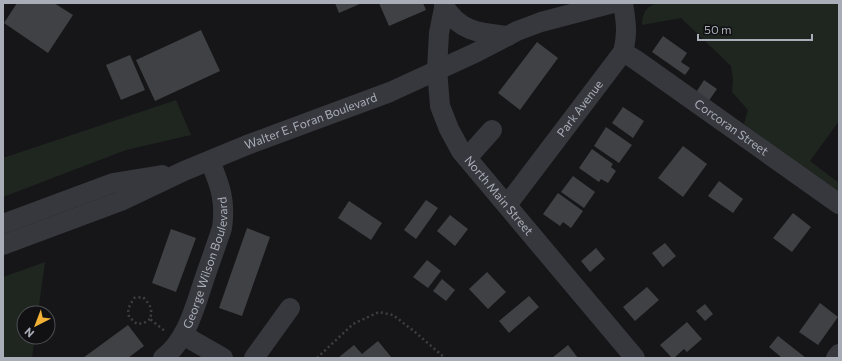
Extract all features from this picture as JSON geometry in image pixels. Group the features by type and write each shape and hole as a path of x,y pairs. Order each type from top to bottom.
{"street":[{"path":"436,69 541,22 613,3"},
{"name":"Park Avenue","path":"507,205 623,52 627,28 623,3"},
{"path":"445,4 455,21 468,29 485,34 508,36"},
{"name":"North Main Street","path":"445,4 439,33 436,69 440,106 448,129 461,151 635,358"},
{"name":"Corcoran Street","path":"623,52 643,64 839,204"},
{"name":"Walter E. Foran Boulevard","path":"3,245 122,201 210,160 390,92 420,79 436,69"},
{"path":"467,158 492,130"},
{"name":"George Wilson Boulevard","path":"162,358 176,346 175,334 192,316 222,228 224,214 223,199 220,186 210,160"},
{"name":"Walter E. Foran Boulevard","path":"3,224 113,183 184,171"},
{"path":"254,358 290,308"},
{"path":"175,334 223,358"},
{"path":"836,358 839,354"}],"path":[{"path":"142,297 150,304 152,312 150,319 144,323 137,324 129,317 128,309 134,298 142,297"},
{"path":"317,358 353,324 379,312 393,315 445,358"},
{"path":"150,319 175,334"}],"shaded area":[{"path":"657,3 839,3 839,121 810,161 839,183 839,195 744,124 748,110 732,92 733,80 731,66 681,18 642,25 645,11 650,6"},
{"path":"176,100 191,135 126,150 3,197 3,158"},
{"path":"45,262 39,305 16,305 16,345 34,345 32,358 3,358 3,277"}],"building":[{"path":"17,3 54,3 73,15 48,53 4,23"},
{"path":"335,3 362,3 339,13"},
{"path":"379,3 423,3 426,10 389,26"},
{"path":"201,30 220,71 155,101 136,60"},
{"path":"663,36 687,53 681,62 690,68 685,75 652,52"},
{"path":"537,42 558,58 520,110 498,93"},
{"path":"130,55 145,90 121,100 106,65"},
{"path":"704,80 717,89 708,102 695,94"},
{"path":"623,107 644,121 633,138 612,123"},
{"path":"606,127 632,145 619,163 594,146"},
{"path":"683,146 707,164 683,197 658,178"},
{"path":"592,149 613,164 611,167 616,171 608,183 601,179 599,182 579,168"},
{"path":"573,176 595,192 584,208 561,192"},
{"path":"719,181 743,199 733,213 708,196"},
{"path":"558,193 583,211 571,228 563,222 560,226 543,214"},
{"path":"426,200 438,208 416,239 404,230"},
{"path":"349,201 382,223 371,240 338,218"},
{"path":"793,213 811,227 792,252 773,238"},
{"path":"450,215 468,229 455,246 437,231"},
{"path":"247,228 270,237 242,316 219,308"},
{"path":"171,229 196,238 176,292 152,283"},
{"path":"665,243 676,256 663,267 652,253"},
{"path":"596,248 605,259 590,272 581,261"},
{"path":"427,260 441,271 428,288 413,277"},
{"path":"487,272 506,292 488,309 469,289"},
{"path":"442,279 455,290 446,301 433,291"},
{"path":"647,287 659,300 635,321 623,307"},
{"path":"529,296 539,307 509,333 499,321"},
{"path":"820,303 838,317 818,345 799,332"},
{"path":"705,304 713,314 705,321 696,311"},
{"path":"687,322 702,339 687,352 684,349 672,358 660,345"},
{"path":"128,325 144,346 128,358 83,358"},
{"path":"778,336 806,358 780,358 781,357 769,347"},
{"path":"378,341 392,358 338,358 354,345 362,354"},
{"path":"568,345 578,358 552,358"}]}
